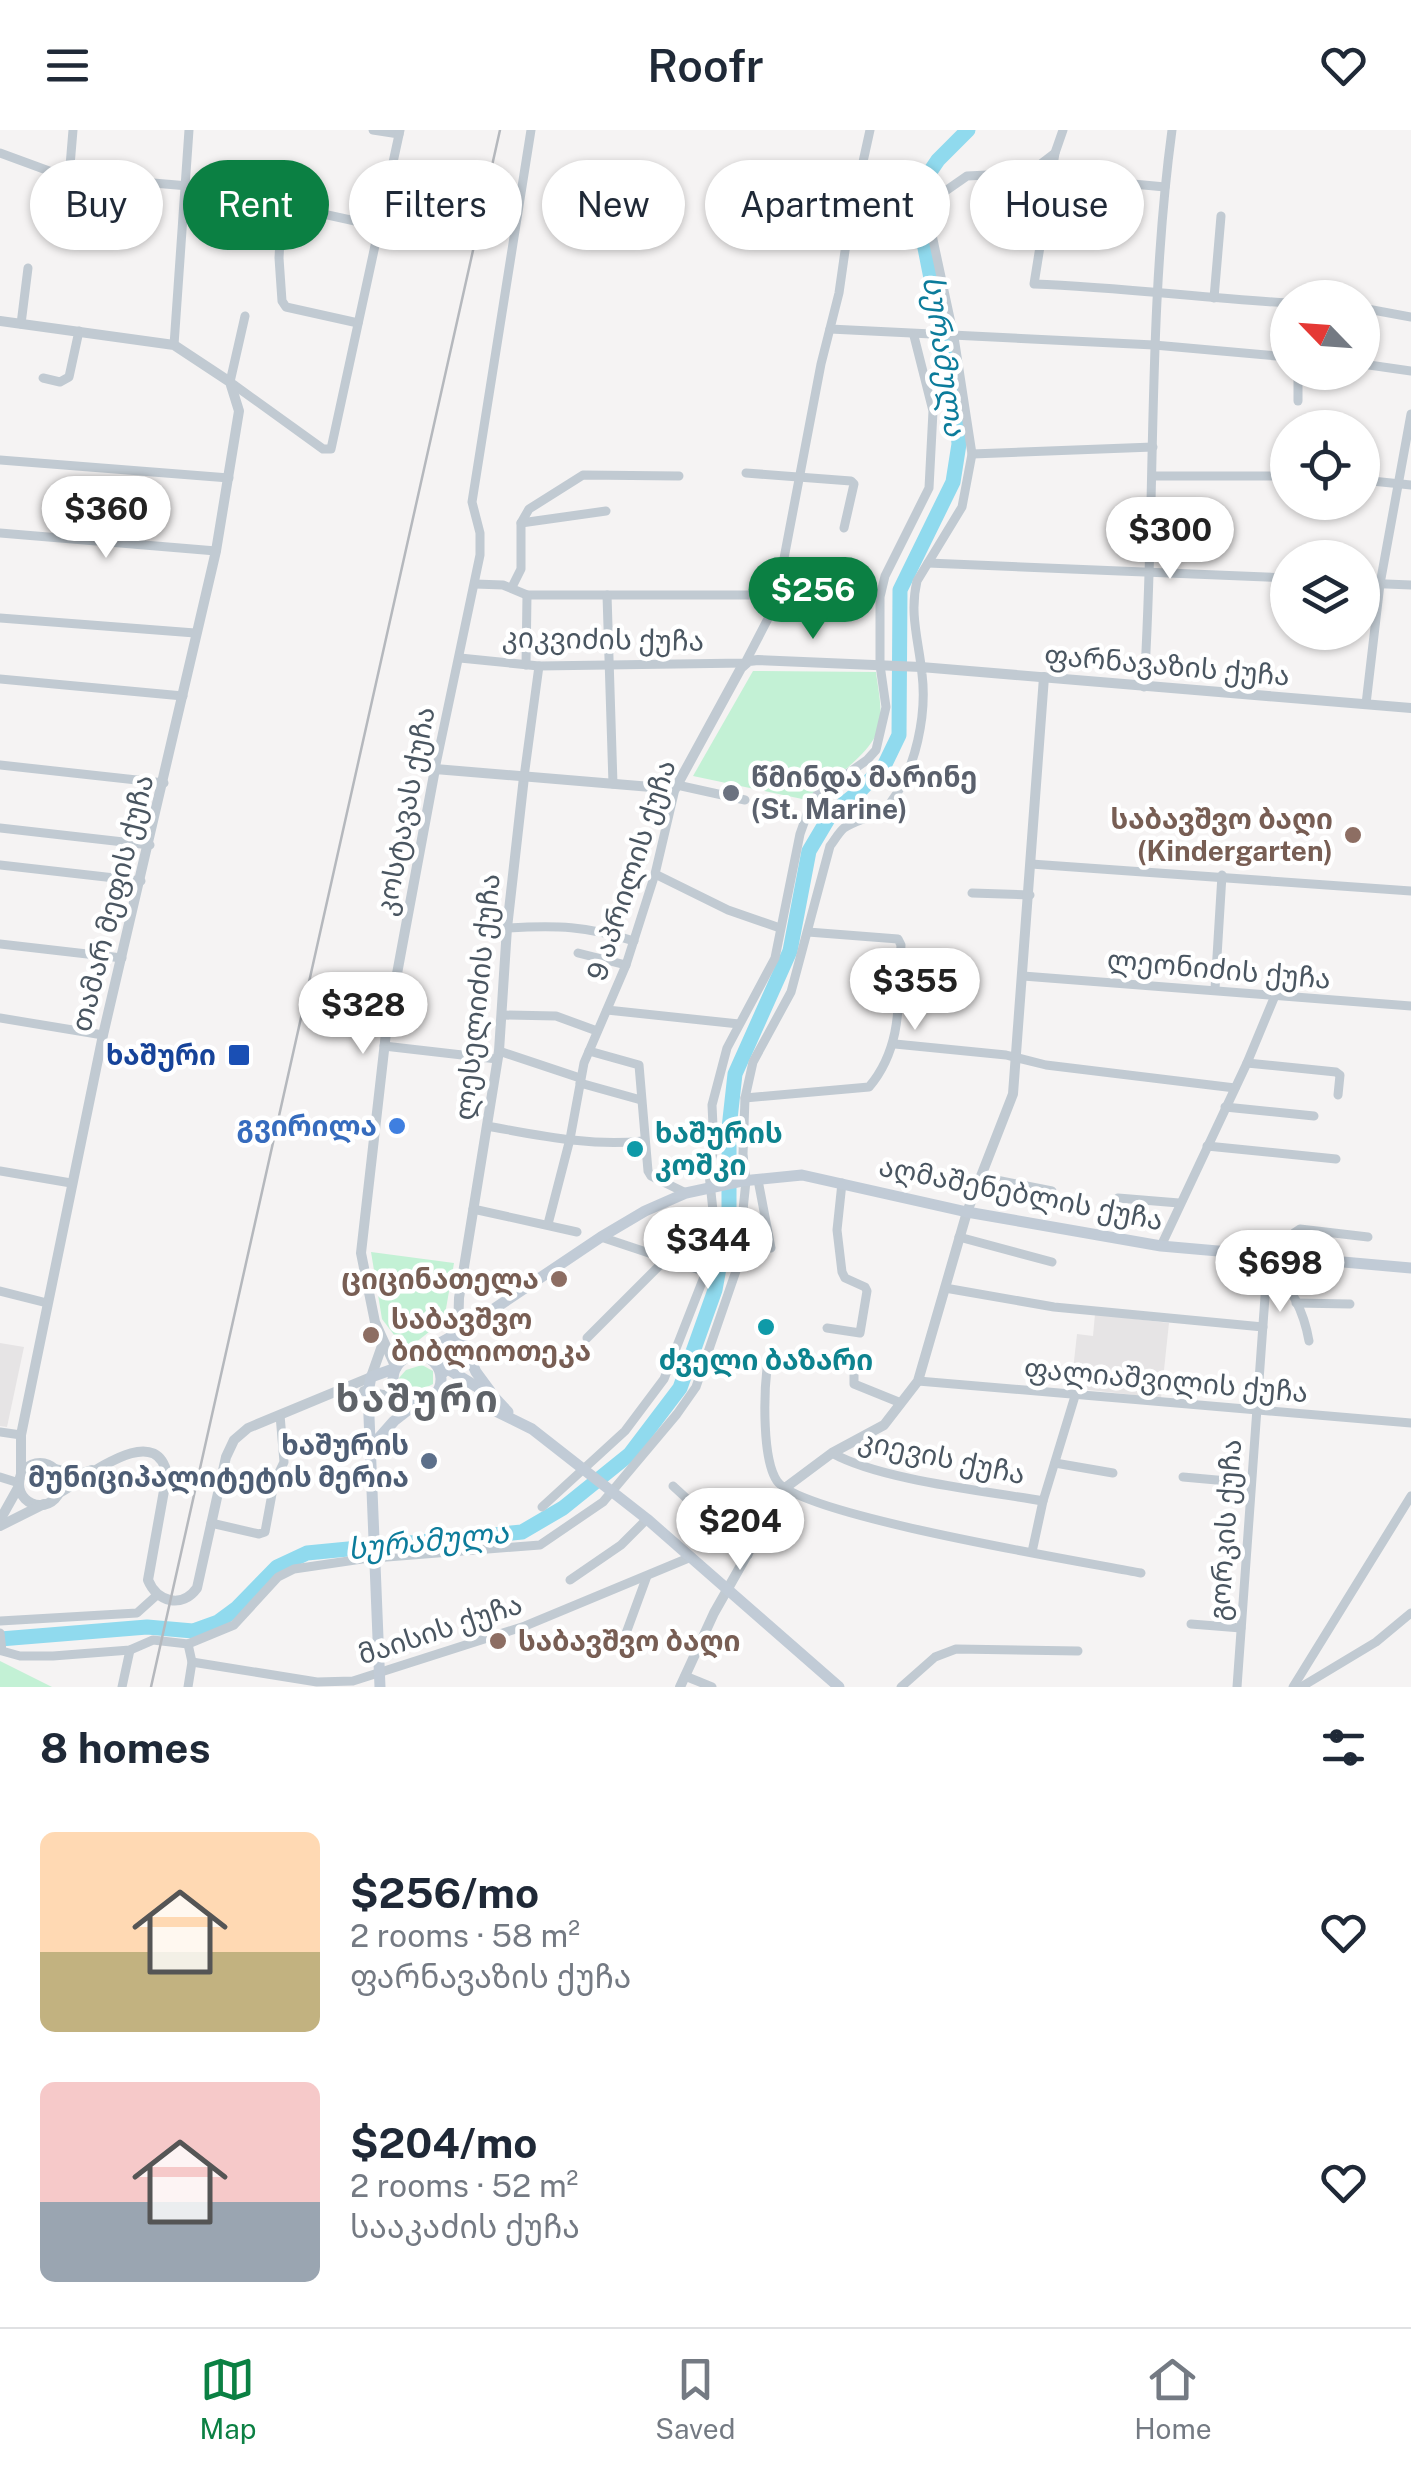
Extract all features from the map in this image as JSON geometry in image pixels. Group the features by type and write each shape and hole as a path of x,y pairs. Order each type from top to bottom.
{"main road":[{"name":"აღმაშენებლის ქუჩა","path":"713,1188 802,1175 967,1212 1161,1246 1411,1268"},
{"path":"380,1687 368,1392 371,1377 396,1368 406,1357 418,1355 458,1334 645,1212 686,1194 713,1188"},
{"path":"434,1396 458,1334"},
{"path":"458,1334 476,1372 510,1416"},
{"path":"418,1355 495,1398"},
{"path":"396,1368 394,1387 411,1402"},
{"path":"371,1447 411,1402 434,1396 467,1397 510,1416 646,1519 830,1684"}],"street":[{"path":"71,160 73,130"},
{"path":"187,160 189,130"},
{"path":"374,130 400,132 393,160"},
{"name":"კოსტავას ქუჩა","path":"396,1368 383,1343 361,1253 384,1046 435,769 482,544 472,502 531,130"},
{"name":"9 აპრილის ქუჩა","path":"548,1224 588,1052 634,941 676,787 773,610 870,130"},
{"path":"1063,130 1055,154 1034,284 1133,288 1270,302"},
{"path":"1144,686 1151,571 1155,293 1172,130"},
{"path":"0,153 30,163"},
{"path":"771,1248 742,1154 745,1098 752,1062 791,992 830,846 843,828 870,818 890,804 908,774 921,720 913,603 917,581 962,507 972,454 954,337 932,235 944,192 967,176 1029,173 1055,154"},
{"path":"1144,185 1164,187"},
{"path":"1214,298 1221,216"},
{"path":"174,345 183,226"},
{"path":"279,250 282,301 286,307 358,322"},
{"path":"0,321 174,345 323,448 330,448 373,250"},
{"path":"22,324 28,268"},
{"path":"1380,311 1411,317"},
{"path":"230,382 245,316"},
{"path":"830,329 1154,345 1270,355"},
{"path":"43,378 60,382 69,377 79,331"},
{"path":"542,1507 625,1431 664,1379 706,1272 715,1230 709,1174 714,1147 712,1105 727,1048 776,958 800,834 812,803 818,794 876,750 886,707 880,597 885,576 928,488 934,411 917,335"},
{"path":"1380,367 1411,371"},
{"name":"თამარ მეფის ქუჩა","path":"20,1482 21,1435 71,1182 216,551 239,425 230,382"},
{"path":"1298,390 1298,402"},
{"path":"1411,414 1380,584 1411,585"},
{"path":"972,454 1153,447"},
{"path":"0,460 229,478"},
{"path":"746,473 801,480 849,480 854,484 844,528"},
{"path":"512,587 521,569 521,523 529,509 583,475 679,476"},
{"path":"1153,476 1270,476"},
{"path":"1380,481 1411,485"},
{"path":"521,523 606,511"},
{"path":"0,533 216,551"},
{"path":"928,562 1270,577"},
{"path":"475,584 512,587 528,595 777,595"},
{"path":"526,665 528,595"},
{"path":"607,595 613,784"},
{"path":"0,618 195,634"},
{"path":"1366,704 1372,650"},
{"name":"კიკვიძის ქუჩა","path":"460,658 539,666 746,663"},
{"path":"746,663 758,660 884,665"},
{"name":"ფარნავაზის ქუჩა","path":"884,665 1411,708"},
{"name":"ლესელიძის ქუჩა","path":"458,1334 459,1298 498,1055 507,928 539,666"},
{"path":"712,1687 683,1681 727,1589 784,1488 832,1453 884,1425 918,1381 967,1212 1013,1094 1044,677"},
{"path":"0,679 184,696"},
{"path":"0,765 164,783"},
{"path":"435,769 676,787 745,800"},
{"path":"0,828 150,845"},
{"path":"1031,864 1411,890"},
{"path":"0,865 141,880"},
{"path":"655,874 728,910 780,928"},
{"path":"1215,989 1222,876"},
{"path":"972,893 1030,896"},
{"path":"507,928 594,928 634,941"},
{"path":"745,1098 868,1087 880,1074 895,1044 901,944 898,940 808,932"},
{"path":"0,944 122,958"},
{"path":"578,953 626,965"},
{"name":"ლეონიძის ქუჩა","path":"1023,976 1411,1006"},
{"path":"1161,1246 1274,998"},
{"path":"607,1010 738,1024"},
{"path":"502,1015 556,1016 597,1031"},
{"path":"0,1018 103,1034"},
{"path":"895,1044 1236,1088"},
{"path":"384,1046 498,1055 641,1100"},
{"path":"588,1052 640,1065 643,1141 649,1174 686,1194"},
{"path":"1247,1064 1336,1072 1340,1075 1338,1094"},
{"path":"1226,1107 1314,1116"},
{"path":"487,1126 570,1140 621,1144 643,1141"},
{"path":"1206,1146 1336,1160"},
{"path":"0,1170 71,1182"},
{"path":"981,1176 1052,1191"},
{"path":"0,1633 1,1651 20,1656 130,1650 152,1640 188,1644 234,1625 278,1577 294,1569 374,1556 540,1545 602,1502 696,1387 738,1268 748,1181"},
{"path":"827,1328 860,1333 867,1292 842,1272 838,1230 842,1184"},
{"path":"1118,1198 1179,1203"},
{"path":"473,1208 577,1232"},
{"path":"1290,1258 1294,1233 1300,1229 1368,1237"},
{"path":"959,1237 1052,1262"},
{"path":"601,1238 706,1272"},
{"name":"გორკის ქუჩა","path":"1237,1687 1268,1256"},
{"path":"587,1338 666,1259"},
{"path":"1266,1271 1276,1273 1296,1302 1310,1341"},
{"path":"944,1288 1054,1307 1262,1328"},
{"path":"0,1291 47,1303"},
{"path":"1296,1302 1350,1304"},
{"path":"0,1432 21,1435 28,1450 42,1463 80,1474 140,1450 156,1455 166,1467 160,1523 148,1572 151,1588 157,1595 174,1601 192,1596 197,1588 226,1458 234,1440 248,1428 371,1377 383,1343"},
{"path":"768,1368 763,1408 776,1480 784,1488 860,1517 1141,1573"},
{"path":"854,1375 854,1384 860,1388 901,1403"},
{"name":"ფალიაშვილის ქუჩა","path":"918,1381 1411,1423"},
{"path":"349,1386 411,1402"},
{"path":"1032,1552 1075,1396"},
{"path":"212,1524 265,1532 274,1484 284,1462 280,1415"},
{"name":"კიევის ქუჩა","path":"832,1453 899,1475 1043,1501"},
{"path":"0,1523 30,1466 42,1463"},
{"path":"1055,1463 1113,1473"},
{"path":"0,1523 44,1504 102,1466"},
{"path":"54,1469 60,1480 59,1493"},
{"path":"1183,1476 1250,1483"},
{"path":"0,1478 20,1482"},
{"path":"20,1482 25,1499 44,1504"},
{"path":"673,1486 748,1555"},
{"path":"1293,1687 1411,1496"},
{"path":"570,1580 621,1545 646,1519"},
{"name":"მაისის ქუჩა","path":"192,1662 316,1682 352,1681 525,1626 691,1557"},
{"path":"626,1636 647,1576"},
{"path":"0,1620 136,1613 157,1595"},
{"path":"1301,1687 1376,1642 1411,1614"},
{"path":"1191,1624 1241,1628"},
{"path":"188,1644 192,1662 188,1687"},
{"path":"122,1687 130,1650"},
{"path":"900,1687 935,1657 956,1650 1078,1651"}],"shaded area":[{"path":"1095,1314 1169,1323 1161,1398 1071,1388 1077,1334 1093,1336"},
{"path":"0,1343 24,1347 7,1427 0,1426"}],"green space":[{"path":"753,671 876,672 880,712 876,735 854,762 807,800 693,776"},
{"path":"371,1252 454,1263 444,1320 410,1347 404,1348 382,1319"},
{"path":"422,1365 433,1371 433,1384 412,1395 400,1387 399,1378 406,1370"},
{"path":"0,1661 52,1687 0,1687"}],"waterway":[{"name":"სურამულა","path":"0,1639 147,1627 193,1631 218,1622 277,1567 307,1553 522,1532 563,1508 630,1454 680,1388 715,1290 729,1213 729,1128 735,1074 790,951 809,851 831,814 885,764 899,735 900,590 953,482 959,444 955,399 922,233 919,188 938,160 968,130"}],"railway":[{"path":"151,1687 500,130"}],"place":[{"name":"წმინდა მარინე (St. Marine)","path":"731,793"},
{"name":"საბავშვო ბაღი (Kindergarten)","path":"1353,835"},
{"name":"ხაშური","path":"239,1055"},
{"name":"გვირილა","path":"397,1126"},
{"name":"ხაშურის კოშკი","path":"635,1149"},
{"name":"ციცინათელა","path":"559,1279"},
{"name":"ძველი ბაზარი","path":"766,1327"},
{"name":"საბავშვო ბიბლიოთეკა","path":"371,1335"},
{"name":"ხაშურის მუნიციპალიტეტის მერია","path":"429,1461"},
{"name":"საბავშვო ბაღი","path":"498,1641"}],"district":[{"name":"ხაშური","path":"418,1399"}]}
